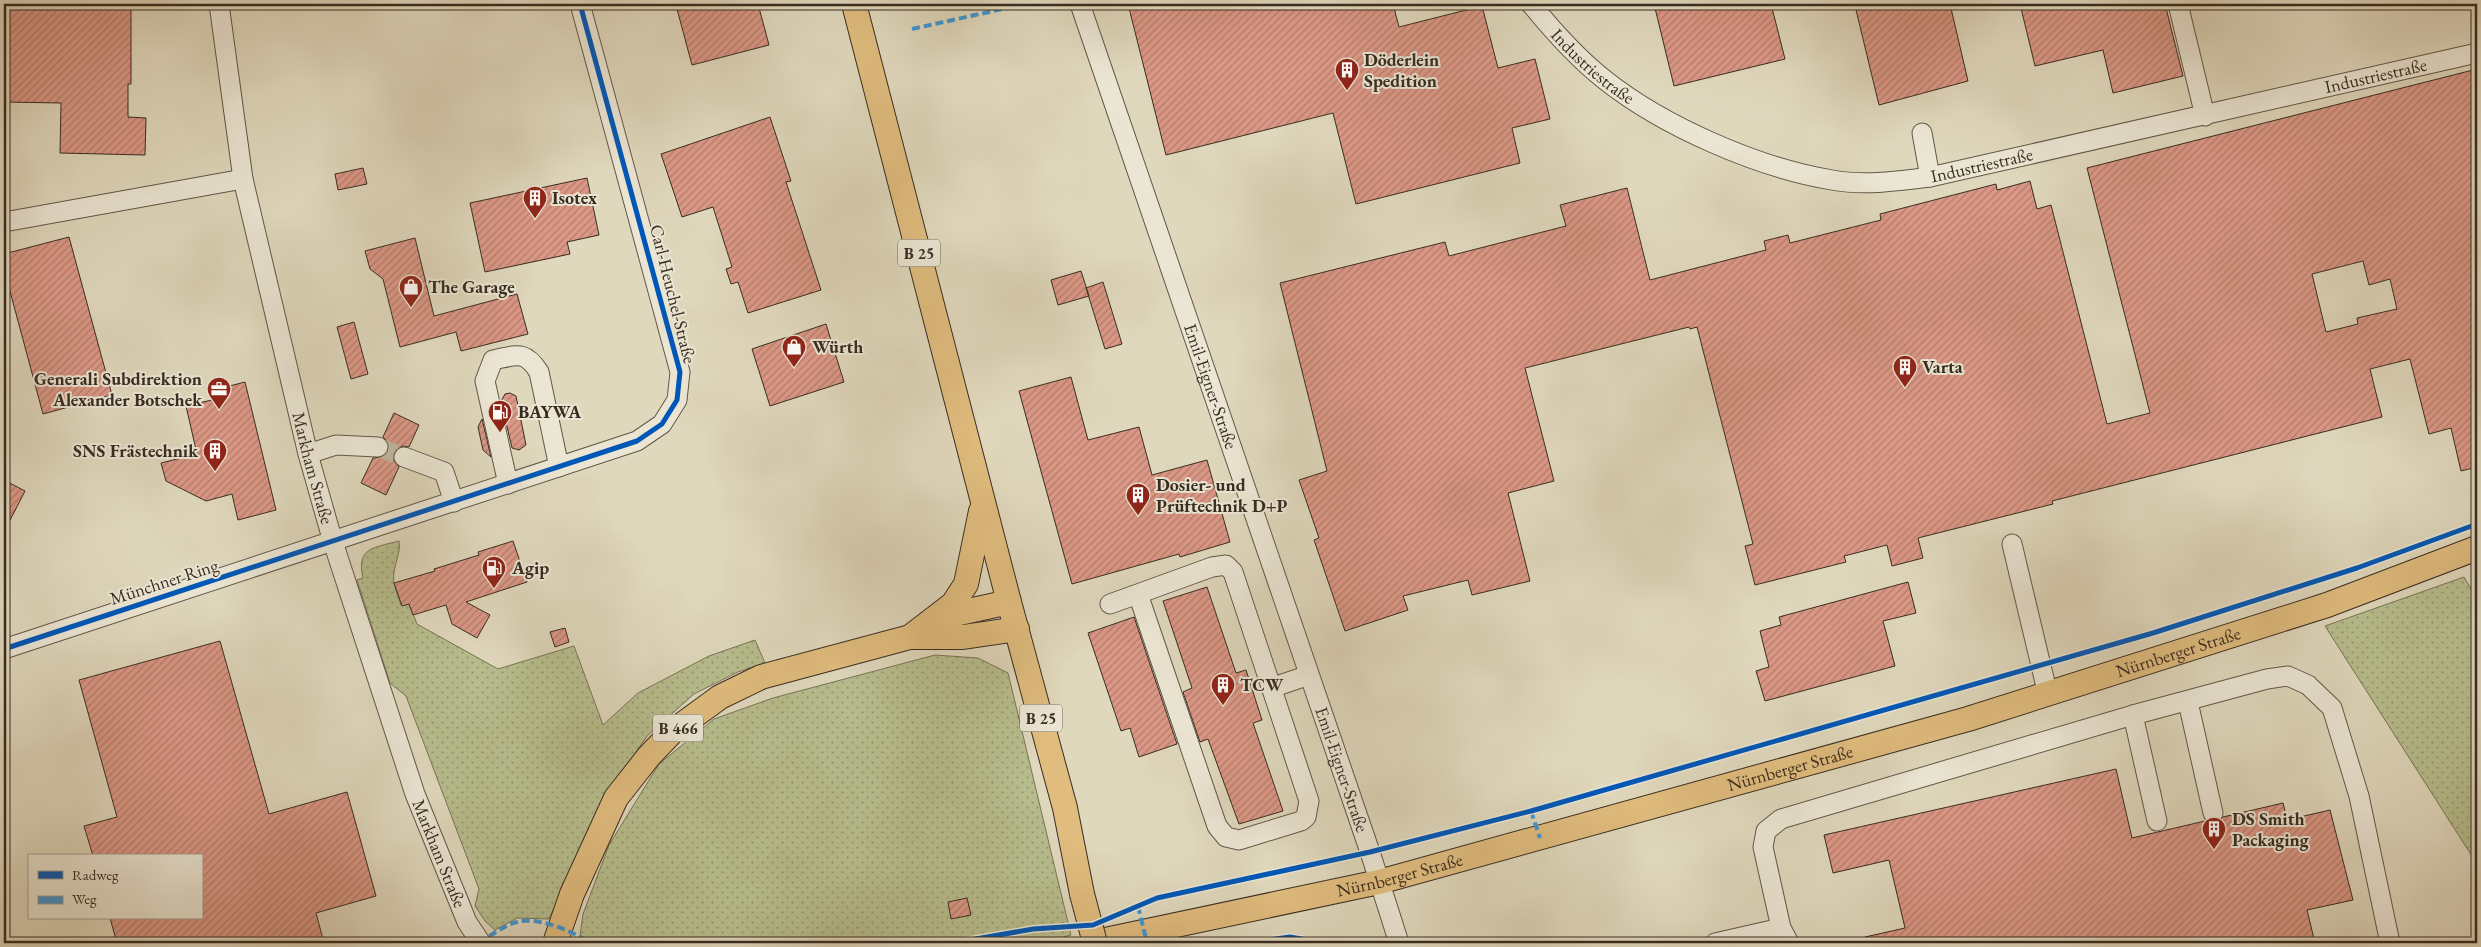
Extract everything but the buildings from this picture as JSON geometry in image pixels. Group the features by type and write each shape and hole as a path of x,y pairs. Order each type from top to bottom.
{"main road":[{"name":"B 25","path":"854,4 1064,808 1082,894 1095,943"},
{"name":"B 466","path":"910,637 936,619 953,604 966,584 974,554 983,502"},
{"name":"Nürnberger Straße","path":"1091,943 1379,882 2048,695 2327,605 2477,548"},
{"name":"B 466","path":"936,619 1009,602"},
{"name":"B 466","path":"555,943 572,894 616,798 649,756 672,732 720,697 761,677 910,637 963,637 1017,629"}],"street":[{"name":"Markham Straße","path":"219,4 242,179 308,454 333,542 415,794 467,922 481,943"},
{"name":"Carl-Heuchel-Straße","path":"333,542 637,441 662,424 678,400 680,372 580,4"},
{"name":"Emil-Eigner-Straße","path":"1080,4 1399,943"},
{"name":"Industriestraße","path":"1531,4 1552,30 1605,80 1664,118 1725,148 1790,170 1832,180 1868,183 1930,177 2477,53"},
{"path":"2178,4 2205,116"},
{"path":"1922,133 1930,177"},
{"path":"4,222 242,179"},
{"path":"508,484 484,381 493,360 518,355 531,359 539,372 559,467"},
{"path":"308,454 336,445 378,446"},
{"path":"404,457 444,472 454,502"},
{"name":"Münchner Ring","path":"4,649 333,542"},
{"path":"2012,544 2048,695"},
{"path":"1110,604 1212,567 1226,565 1233,572 1309,802 1306,817 1300,821 1239,840 1226,837 1217,826 1138,594"},
{"path":"1271,688 1309,675"},
{"path":"1715,943 1785,936 1763,847 1766,831 1781,819 2133,715 2188,702 2267,679 2288,676 2308,685 2332,708 2359,796 2390,943"},
{"path":"2188,702 2213,813"},
{"path":"2133,715 2157,821"}],"green space":[{"path":"399,541 394,573 395,585 401,605 409,604 417,624 498,669 574,646 603,725 638,693 709,656 755,640 765,663 738,672 694,694 648,735 609,790 549,919 517,918 495,930 485,921 475,906 479,889 406,696 390,683 357,580 363,578 362,560 369,550"},
{"path":"2464,577 2477,599 2477,864 2325,626"},
{"path":"935,655 978,658 1008,673 1071,935 1039,943 579,943 583,914 609,845 659,764 714,719 773,698"}],"tunnel":[{"path":"378,447 404,457"}],"marked path":[{"path":"912,29 1025,4"},
{"path":"1531,811 1540,838"},
{"path":"1138,906 1147,943"},
{"path":"479,942 517,922 535,921 555,926 575,934 590,943"}],"cycle path":[{"path":"4,649 637,441 662,424 677,400 680,372 580,4"},
{"path":"953,943 1033,929 1093,925 1157,898 1370,852 1531,811 2153,633 2357,568 2477,524"},
{"path":"1248,943 1290,937 1324,943"}],"place":[{"name":"Döderlein Spedition","path":"1347,91"},
{"name":"Isotex","path":"535,219"},
{"name":"The Garage","path":"411,308"},
{"name":"Würth","path":"794,368"},
{"name":"Varta","path":"1905,388"},
{"name":"Generali Subdirektion Alexander Botschek","path":"219,410"},
{"name":"BAYWA","path":"500,433"},
{"name":"SNS Frästechnik","path":"215,472"},
{"name":"Dosier- und Prüftechnik D+P","path":"1138,516"},
{"name":"Agip","path":"494,589"},
{"name":"TCW","path":"1223,706"},
{"name":"DS Smith Packaging","path":"2214,850"}]}
